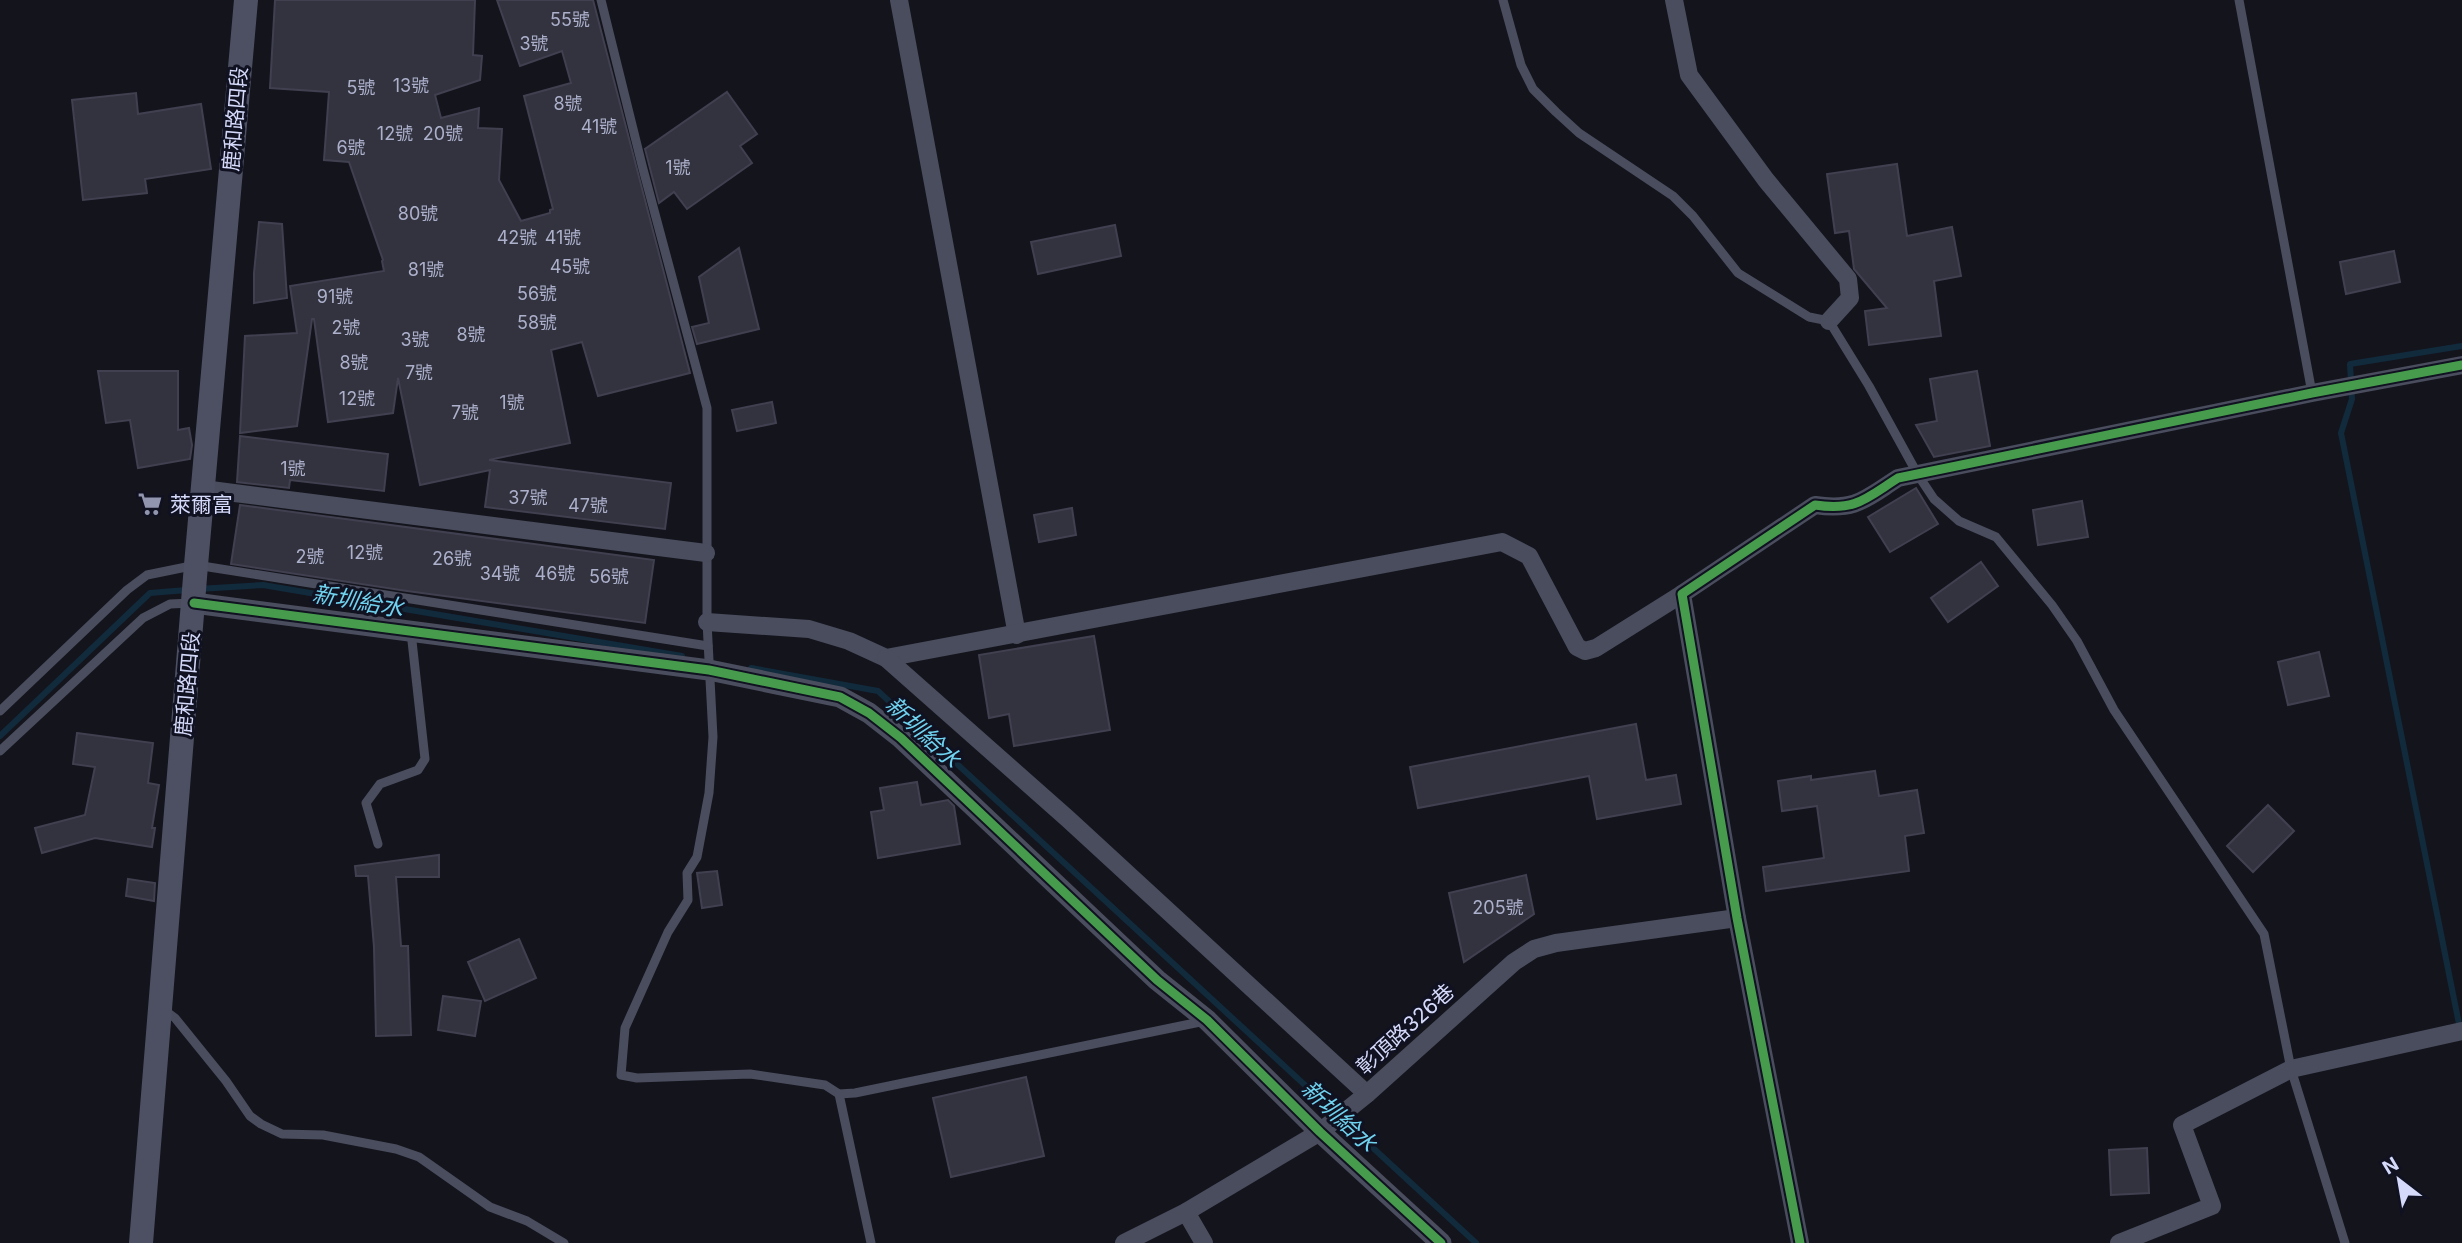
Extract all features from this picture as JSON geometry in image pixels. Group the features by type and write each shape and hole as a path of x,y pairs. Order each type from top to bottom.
{"main road":[{"name":"鹿和路四段","path":"141,1243 196,565 246,0"}],"street":[{"path":"899,0 1017,635"},
{"path":"1674,0 1689,75 1766,180 1848,279 1850,298 1829,321"},
{"path":"886,657 1017,635 1502,542 1529,556 1577,647 1585,651 1596,648 1682,594 1815,505 1837,508 1856,505 1898,478 2462,365"},
{"path":"203,489 706,553"},
{"path":"1682,594 1737,918 1800,1243"},
{"path":"194,603 709,670 840,697 869,713 901,738 1157,980 1207,1020 1325,1128 1441,1243"},
{"path":"707,622 808,629 849,641 886,657 1068,819 1367,1094"},
{"name":"彰頂路326巷","path":"1125,1243 1185,1212 1325,1128 1367,1094 1514,962 1534,949 1556,943 1737,918"},
{"path":"2119,1243 2211,1206 2182,1125 2291,1069 2462,1031"},
{"path":"1185,1212 1203,1243"}],"lane":[{"path":"601,0 707,408 707,622 713,737 709,793 697,856 687,873 688,900 668,932 625,1028 621,1075 637,1078 750,1074 825,1086 839,1094 1207,1020"},
{"path":"1503,0 1521,65 1534,89 1579,133 1673,196 1693,216 1738,273 1810,317 1829,321 1934,499 1959,521 1996,537 2052,605 2077,641 2114,710 2264,934 2291,1069 2345,1243"},
{"path":"2239,0 2312,393"},
{"path":"0,711 127,590 148,575 196,565 708,646"},
{"path":"0,751 143,618 170,604 194,603"},
{"path":"378,844 366,803 380,784 418,770 425,758 411,630"},
{"path":"159,1006 175,1018 226,1081 250,1116 261,1124 282,1133 323,1135 396,1149 419,1157 490,1207 527,1221 564,1243"},
{"path":"839,1094 871,1243"}],"building":[{"path":"275,0 475,0 473,55 482,56 480,80 435,95 441,118 479,108 478,128 502,129 499,180 521,221 550,213 553,209 524,96 571,83 562,51 520,66 497,0 593,0 690,373 598,396 582,342 551,350 570,443 489,460 671,483 665,529 485,507 490,470 420,485 398,378 393,413 328,422 314,319 297,426 240,433 245,336 297,333 290,286 384,271 383,260 349,162 324,160 329,92 270,88"},
{"path":"727,92 757,134 740,146 752,163 687,209 674,192 659,203 645,149"},
{"path":"136,93 138,114 201,104 211,169 145,179 147,193 83,200 72,100"},
{"path":"1897,164 1907,236 1952,227 1961,276 1934,281 1941,336 1869,345 1865,311 1887,308 1854,269 1849,231 1835,233 1827,174"},
{"path":"259,222 282,224 287,298 254,303 254,273"},
{"path":"1115,225 1121,256 1038,274 1031,242"},
{"path":"739,248 759,329 697,344 692,327 709,323 699,277"},
{"path":"2394,251 2400,282 2346,294 2340,262"},
{"path":"98,371 178,371 178,430 189,428 192,445 190,459 138,468 130,420 106,423"},
{"path":"1977,371 1990,446 1934,457 1916,425 1937,421 1930,379"},
{"path":"772,402 776,423 737,431 732,410"},
{"path":"240,436 388,454 384,491 290,480 289,488 237,482"},
{"path":"1916,488 1938,524 1890,552 1868,517"},
{"path":"2082,501 2088,537 2038,545 2033,510"},
{"path":"240,505 654,560 645,623 231,564"},
{"path":"1072,508 1076,535 1039,542 1034,515"},
{"path":"1981,562 1998,586 1948,622 1931,598"},
{"path":"1094,636 1110,730 1014,746 1009,714 989,718 979,655"},
{"path":"2319,652 2329,696 2288,705 2278,662"},
{"path":"1636,724 1646,780 1676,775 1681,804 1597,819 1589,776 1418,808 1410,767"},
{"path":"77,733 153,743 148,783 159,785 152,828 155,828 152,847 95,838 42,853 35,828 85,815 95,767 73,764"},
{"path":"1875,771 1879,796 1917,790 1924,833 1905,836 1909,871 1766,891 1763,867 1824,858 1817,806 1782,811 1778,781 1811,776 1811,780"},
{"path":"917,782 921,805 948,800 954,806 960,844 878,858 871,812 884,810 880,788"},
{"path":"2268,805 2294,831 2253,872 2227,846"},
{"path":"439,855 439,877 396,877 401,946 408,946 411,1035 376,1036 374,947 368,876 356,876 355,866"},
{"path":"717,871 722,905 702,908 697,873"},
{"path":"1526,875 1534,914 1464,962 1449,893"},
{"path":"128,879 155,883 154,901 126,896"},
{"path":"519,939 536,978 485,1001 468,962"},
{"path":"443,996 481,1001 475,1036 438,1030"},
{"path":"1026,1077 1044,1156 951,1177 933,1098"},
{"path":"2147,1148 2149,1193 2111,1195 2109,1150"}],"waterway":[{"path":"2460,1029 2341,433 2352,399 2350,364 2462,346"},
{"name":"新圳給水","path":"198,589 263,585 682,656"},
{"name":"新圳給水","path":"0,736 150,593 187,590"},
{"name":"新圳給水","path":"751,668 878,691 1476,1243"}],"cycle path":[{"path":"1800,1243 1737,918 1682,594 1815,505 1851,505 1898,478 2462,365"},
{"path":"194,603 709,670 840,697 869,713 901,738 1157,980 1207,1020 1320,1132 1441,1243"}],"place":[{"name":"萊爾富","path":"150,504"}]}
